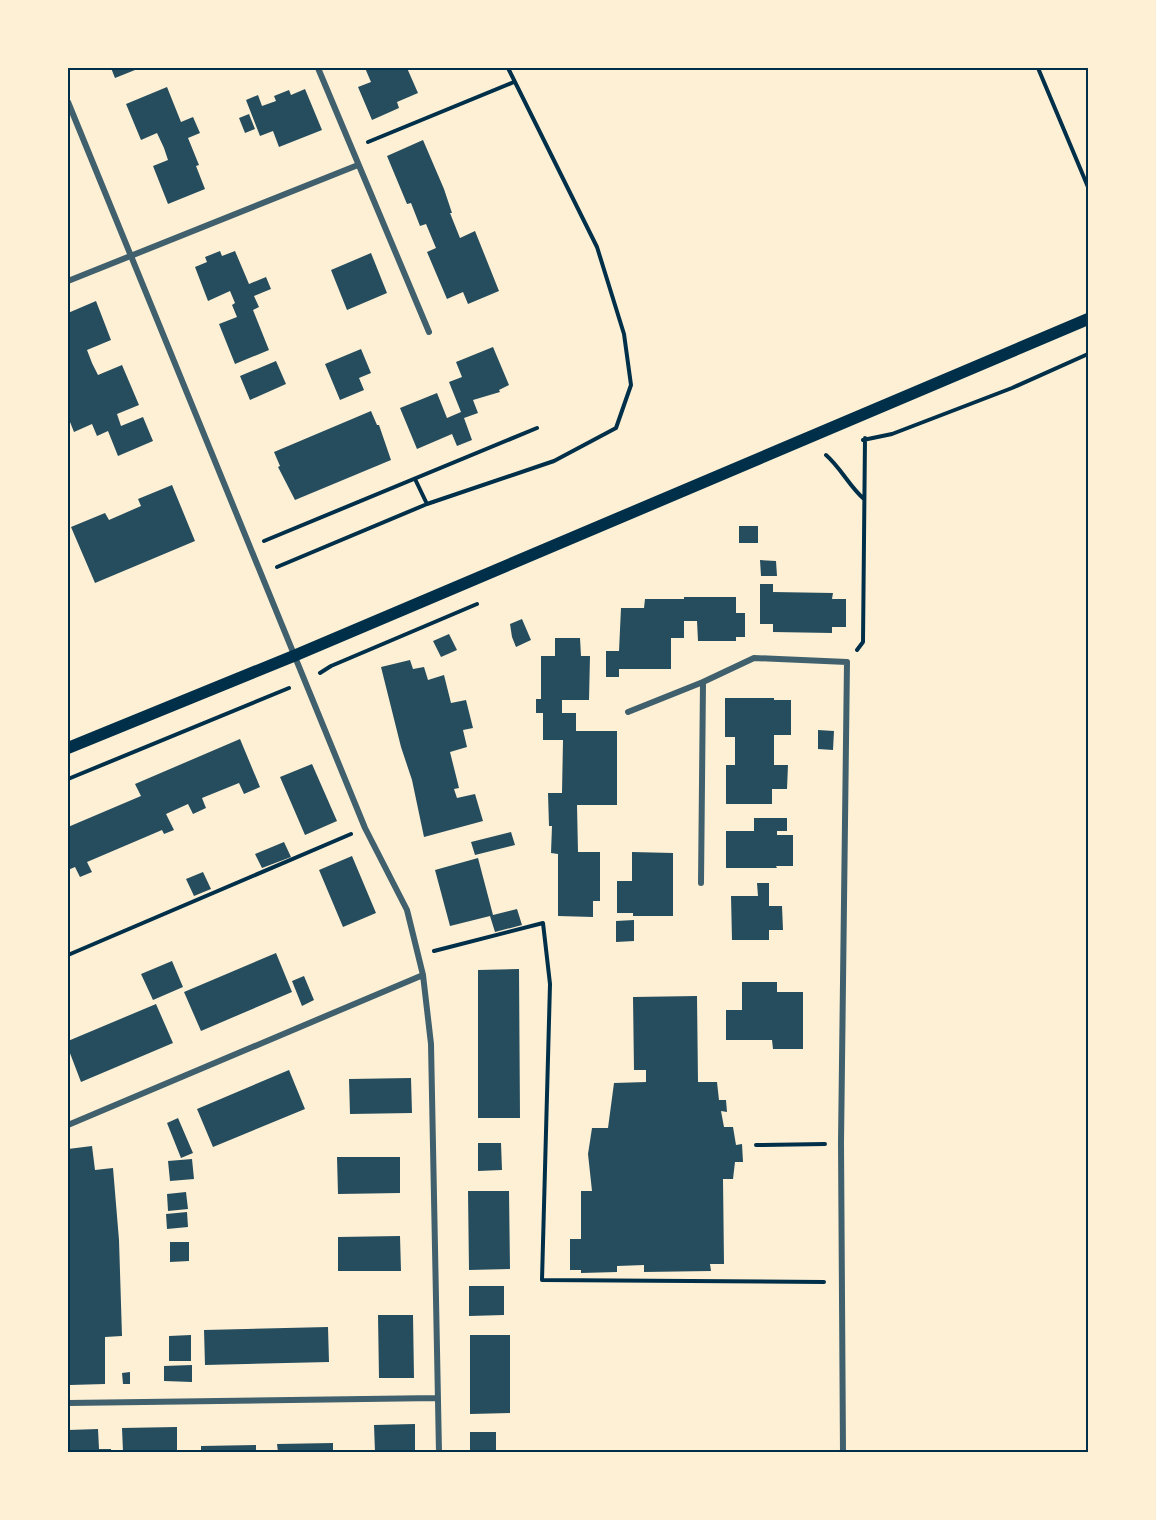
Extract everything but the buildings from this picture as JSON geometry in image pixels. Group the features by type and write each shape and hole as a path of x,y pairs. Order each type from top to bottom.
{"main road":[{"path":"68,748 296,656 1089,319"}],"street":[{"path":"318,68 429,333"},
{"path":"68,102 365,828 407,910 423,975 431,1044 439,1452"},
{"path":"68,281 358,165"},
{"path":"628,712 703,682 754,658 847,662 841,1143 843,1452"},
{"path":"701,883 703,682"},
{"path":"68,1125 423,975"},
{"path":"68,1403 438,1398"}],"path":[{"path":"260,573 427,504 554,460 616,428 631,385 624,334 597,247 508,68"},
{"path":"1038,68 1089,187"},
{"path":"351,148 514,82"},
{"path":"855,443 892,434 1012,388 1089,354"},
{"path":"847,662 864,642 866,412"},
{"path":"249,547 537,428"},
{"path":"815,459 836,451"},
{"path":"826,455 839,466 855,492 864,499"},
{"path":"415,479 427,504"},
{"path":"68,779 306,680 332,666 485,600"},
{"path":"68,955 365,828"},
{"path":"423,975 434,951 543,923 550,984 542,1280 843,1282"},
{"path":"756,1145 841,1143"}]}
